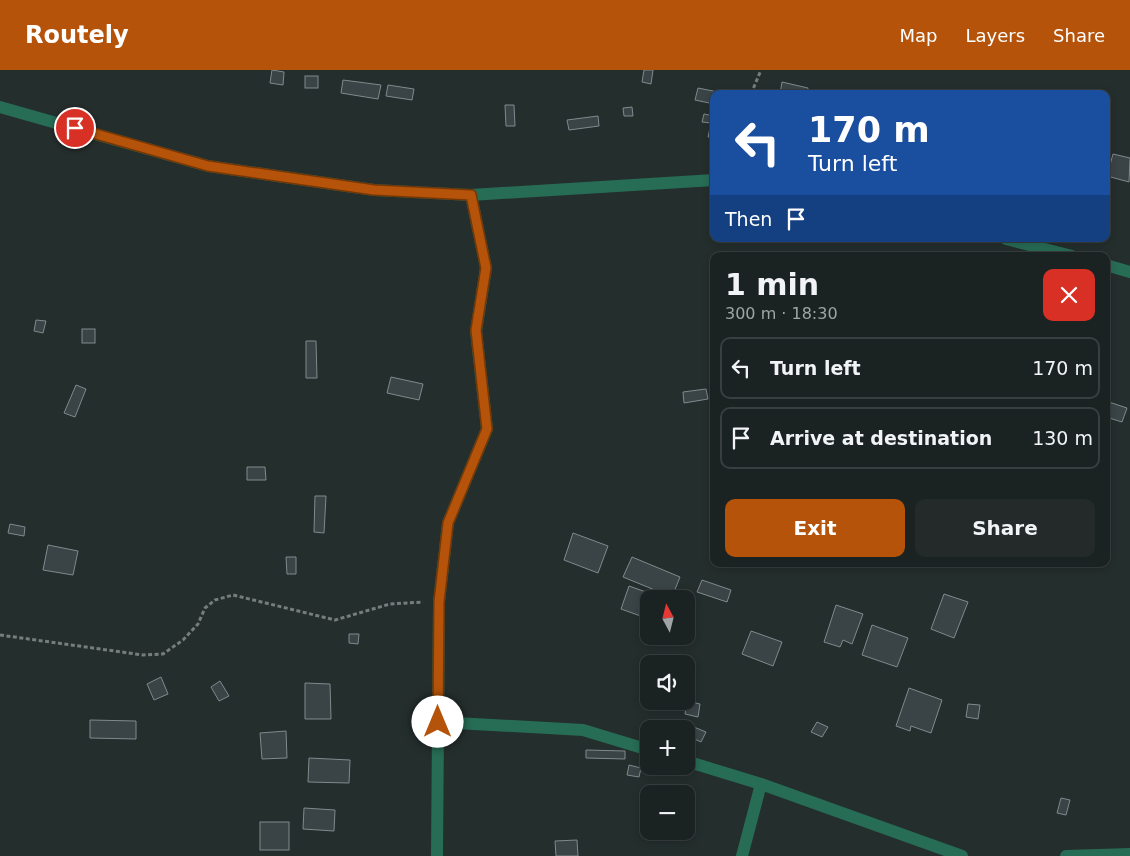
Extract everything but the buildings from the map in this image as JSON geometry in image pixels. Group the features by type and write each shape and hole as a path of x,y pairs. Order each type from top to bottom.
{"street":[{"path":"0,107 208,166 374,190 471,195 710,180"},
{"path":"437,856 439,602 448,523 487,429 476,330 486,268 471,195"},
{"path":"1018,242 1056,252"},
{"path":"1110,266 1130,272"},
{"path":"438,722 583,730 640,747"},
{"path":"695,764 761,784 962,856"},
{"path":"742,856 761,784"},
{"path":"1066,856 1130,854"}],"path":[{"path":"752,90 761,70"},
{"path":"0,635 143,655 163,654 184,640 198,624 205,608 215,600 233,595 335,620 390,604 439,602"}],"route":[{"path":"75,128 208,166 374,190 471,195 486,268 476,330 487,429 448,523 439,602 438,722"}]}
